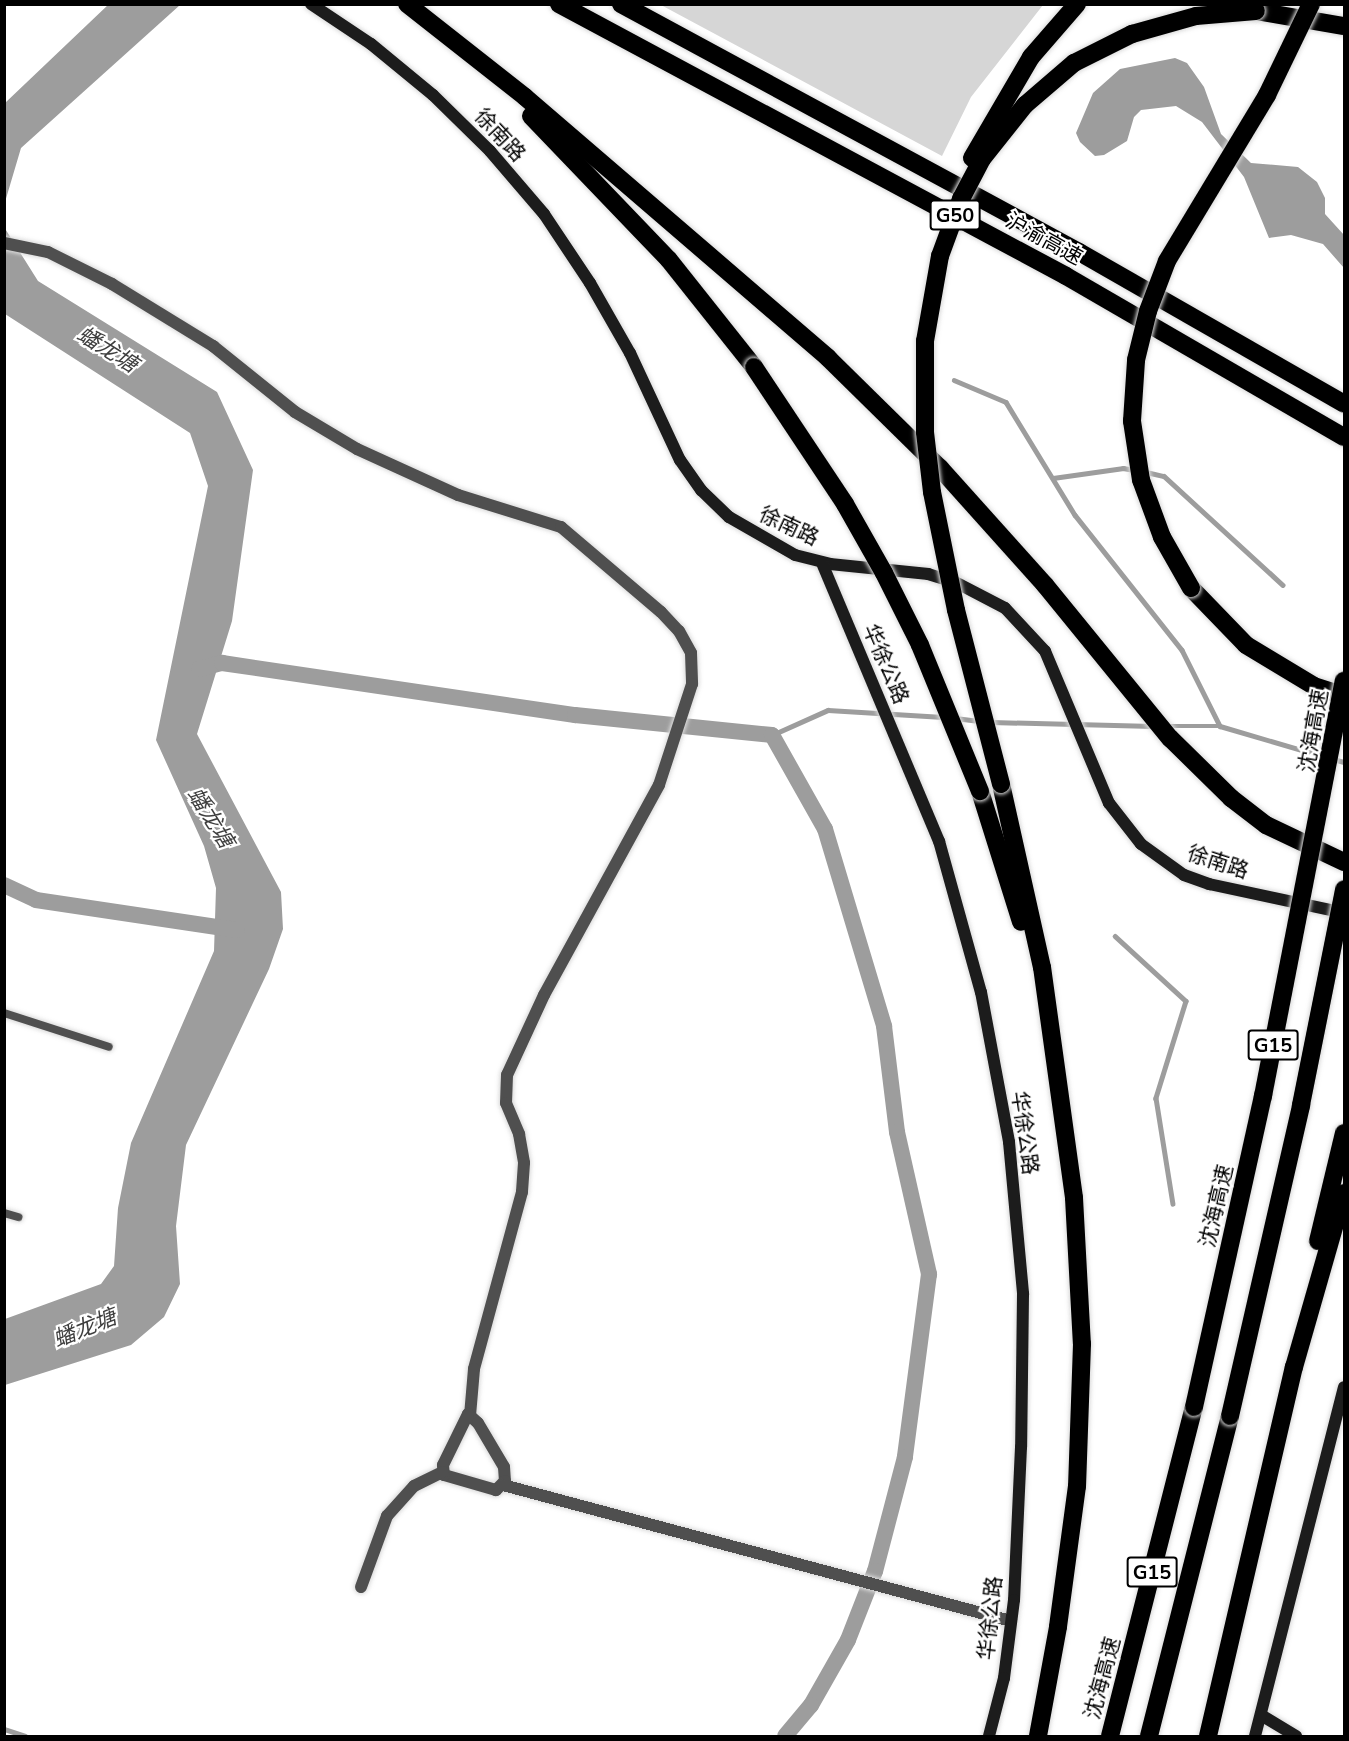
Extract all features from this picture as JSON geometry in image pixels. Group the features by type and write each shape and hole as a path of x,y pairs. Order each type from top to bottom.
{"highway":[{"path":"405,4 519,104 614,199 713,312 754,367 845,504 884,573 920,645 980,792 1021,921 1055,1061"},
{"path":"405,4 525,97 828,358 940,468 1045,585 1199,769 1266,825 1344,862"},
{"name":"沪渝高速","path":"559,4 1066,276 1344,437"},
{"name":"沪渝高速","path":"621,4 1079,252 1344,404"},
{"path":"1038,1737 1058,1627 1077,1486 1082,1344 1074,1198 1042,967 1001,784 956,610 930,482 925,432 925,341 940,256 956,196 990,121 1031,57 1077,4"},
{"path":"1311,4 1267,95 1167,261 1148,311 1136,360 1132,421 1141,480 1162,537 1191,588 1246,645 1314,686 1344,696"},
{"path":"940,256 961,199 981,159 1025,105 1074,63 1132,34 1196,16 1256,11 1344,26"},
{"name":"沈海高速","path":"1110,1737 1194,1407 1263,1096 1344,681"},
{"name":"G15","path":"1149,1737 1230,1416 1301,1105 1344,889"},
{"path":"1209,1737 1294,1367 1338,1195 1344,1133"}],"street":[{"name":"徐南路","path":"311,4 371,44 433,95 490,151 543,214 590,283 630,353 661,425 701,490 760,538 822,563 928,574 981,593 1027,628 1045,651 1069,703 1087,755 1123,825 1161,861 1209,884 1344,913"},
{"path":"4,243 71,261 112,284 213,346 295,412 357,449 458,495 550,522 572,533 679,631 693,664 687,703 674,747 659,784 527,1026 507,1075 506,1103 519,1134 524,1163 522,1192 474,1369 470,1416 504,1467 503,1485"},
{"name":"华徐公路","path":"822,563 939,842 975,970 1009,1142 1023,1294 1021,1447 1011,1621 1004,1678 988,1737"},
{"path":"1257,1736 1260,1715 1344,1387"},
{"path":"361,1587 387,1516 414,1485 443,1472 462,1420 470,1416"},
{"path":"443,1472 448,1480 488,1491 503,1485 1011,1621"},
{"path":"1260,1715 1296,1737"}],"lane":[{"path":"4,1013 109,1047"},
{"path":"4,1213 18,1217"}],"shaded area":[{"path":"661,5 1043,5 971,97 942,156"}],"water":[{"path":"109,4 180,5 21,148 5,202 5,103"},
{"path":"1175,58 1187,63 1204,87 1221,134 1251,163 1298,167 1317,182 1325,198 1325,214 1344,235 1344,268 1323,244 1291,235 1269,238 1244,177 1202,122 1176,106 1141,110 1134,117 1127,141 1104,155 1095,156 1080,142 1076,133 1093,93 1120,69"},
{"name":"蟠龙塘","path":"4,227 38,281 217,392 253,470 232,621 197,734 281,892 283,929 269,969 186,1145 176,1226 180,1284 164,1317 131,1345 5,1385 5,1319 101,1284 114,1266 118,1208 131,1143 214,951 216,888 204,846 156,740 208,486 190,433 5,314"}],"waterway":[{"path":"954,380 1006,402 1075,515 1182,650 1220,726"},
{"path":"1053,478 1123,468 1134,470"},
{"path":"1146,472 1164,476 1283,585"},
{"path":"199,669 222,663 575,715 772,735 825,829 884,1026 897,1132 929,1274 905,1457 875,1571 848,1640 811,1705 785,1736"},
{"path":"772,735 828,710 943,717"},
{"path":"955,718 979,721"},
{"path":"991,722 1153,726"},
{"path":"1167,726 1220,726 1325,757"},
{"path":"1333,759 1344,762"},
{"path":"4,885 36,900 237,930"},
{"path":"1115,936 1186,1001 1156,1098 1173,1204"},
{"path":"4,1729 25,1736"}]}
